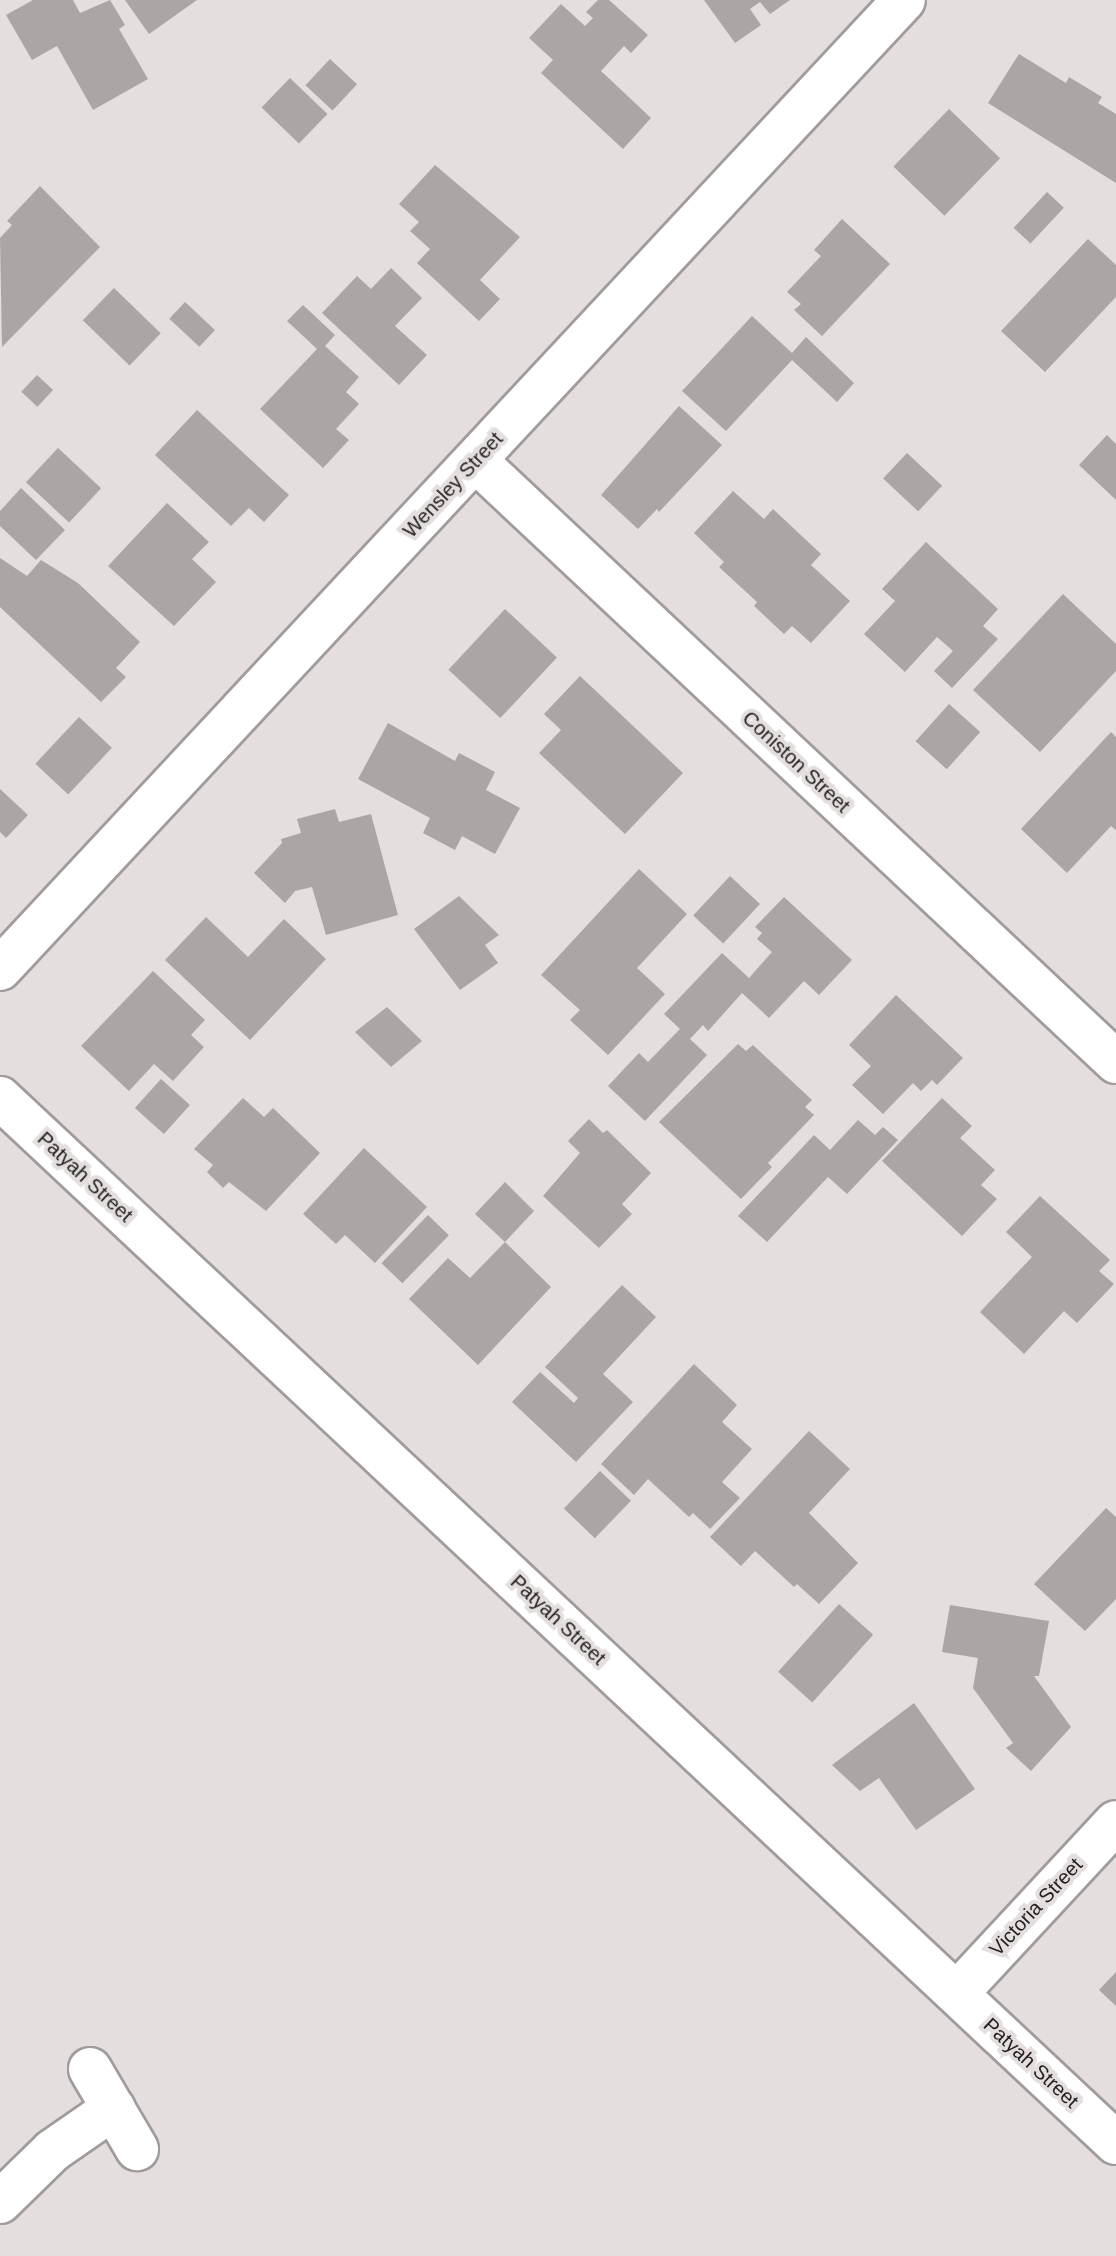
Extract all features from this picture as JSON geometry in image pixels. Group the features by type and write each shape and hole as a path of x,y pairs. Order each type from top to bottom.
{"street":[{"name":"Wensley Street","path":"0,969 904,0"},
{"name":"Coniston Street","path":"476,461 1116,1062"},
{"name":"Patyah Street","path":"0,1098 1116,2143"},
{"name":"Victoria Street","path":"957,1993 1116,1822"},
{"path":"90,2069 137,2149"},
{"path":"0,2202 52,2151 114,2108"}],"building":[{"path":"33,0 73,0 80,13 110,0 125,25 119,29 148,79 93,110 57,46 32,60 6,15"},
{"path":"125,0 197,0 149,34"},
{"path":"598,0 609,0 648,35 631,53 624,46 601,71 651,118 623,149 541,73 553,60 529,38 561,4 585,26 593,18 586,12"},
{"path":"704,0 790,0 770,14 760,2 750,9 761,25 735,43"},
{"path":"1019,54 1066,83 1069,77 1102,97 1098,103 1116,114 1116,183 988,103"},
{"path":"330,59 357,84 333,111 305,85"},
{"path":"290,78 327,114 299,144 262,107"},
{"path":"949,109 1000,158 945,216 893,167"},
{"path":"435,165 520,237 480,280 500,299 479,321 417,263 430,249 410,231 419,222 399,204"},
{"path":"40,186 100,247 2,347 0,238 12,225 7,221"},
{"path":"1047,192 1064,208 1030,244 1014,228"},
{"path":"842,219 890,264 822,336 794,310 801,304 787,292 821,256 814,250"},
{"path":"1088,239 1116,265 1116,297 1045,372 1001,331"},
{"path":"391,268 422,298 395,326 427,355 399,385 322,313 357,276 371,289"},
{"path":"114,288 161,333 129,366 83,320"},
{"path":"185,302 215,330 199,347 169,319"},
{"path":"303,305 335,335 325,346 359,377 346,392 359,404 336,429 349,440 323,468 260,409 317,349 287,321"},
{"path":"752,316 792,353 806,337 854,383 837,402 792,360 726,431 682,391"},
{"path":"37,375 53,390 37,407 21,392"},
{"path":"679,406 722,445 659,512 657,509 638,529 601,495"},
{"path":"197,410 289,495 264,522 249,508 231,526 155,455"},
{"path":"1107,435 1116,444 1116,500 1079,465"},
{"path":"58,448 101,488 69,523 26,482"},
{"path":"907,453 942,486 918,511 883,479"},
{"path":"21,488 65,530 36,560 0,526 0,511"},
{"path":"733,491 764,519 773,509 821,554 811,565 850,601 811,643 792,626 784,634 754,606 757,602 719,567 724,562 694,533"},
{"path":"167,503 209,542 192,559 216,582 174,626 108,566"},
{"path":"926,542 998,609 983,626 998,639 952,688 934,671 953,651 937,637 905,672 864,634 895,601 882,589"},
{"path":"0,558 27,576 41,560 78,583 140,642 116,668 126,677 101,702 0,607"},
{"path":"1063,594 1116,644 1116,671 1040,752 973,690"},
{"path":"505,609 557,657 500,718 448,670"},
{"path":"580,676 683,773 625,834 539,753 561,730 544,714"},
{"path":"949,704 980,732 947,769 916,741"},
{"path":"79,717 112,748 68,794 35,764"},
{"path":"388,723 455,761 459,753 495,772 486,790 520,808 495,854 462,836 455,850 423,833 430,818 358,779"},
{"path":"1111,732 1116,737 1116,830 1111,826 1067,873 1021,829"},
{"path":"0,789 28,815 6,838 0,832"},
{"path":"335,809 339,822 371,814 398,915 326,935 312,887 295,891 285,903 254,873 282,843 281,839 301,833 297,819"},
{"path":"639,869 687,914 637,968 665,994 608,1055 570,1020 580,1010 541,975"},
{"path":"730,876 760,904 723,943 693,915"},
{"path":"459,896 499,935 485,945 498,963 460,990 414,929"},
{"path":"784,897 852,960 819,995 804,981 769,1018 742,993 708,1031 703,1025 690,1039 707,1055 645,1121 608,1086 639,1053 648,1062 680,1029 664,1014 722,953 749,978 772,952 757,939 762,933 755,927"},
{"path":"206,917 248,957 284,919 326,959 250,1040 165,960"},
{"path":"153,971 205,1020 191,1035 204,1047 173,1081 154,1064 129,1091 81,1046"},
{"path":"896,995 963,1058 937,1085 932,1080 921,1091 913,1083 883,1114 852,1085 871,1066 849,1045"},
{"path":"387,1007 422,1041 391,1067 355,1032"},
{"path":"738,1044 746,1051 753,1045 812,1100 805,1107 814,1115 768,1163 772,1167 741,1199 659,1122"},
{"path":"161,1079 190,1105 164,1134 135,1108"},
{"path":"243,1098 264,1117 273,1108 320,1153 266,1211 229,1182 223,1188 207,1172 213,1165 194,1149"},
{"path":"942,1098 972,1126 960,1138 995,1170 981,1185 997,1199 962,1236 882,1161"},
{"path":"589,1119 603,1133 607,1130 651,1173 622,1204 632,1214 599,1248 543,1196 580,1153 568,1141"},
{"path":"858,1120 875,1135 883,1127 898,1140 847,1194 828,1177 767,1242 738,1216 814,1135 830,1150"},
{"path":"364,1148 427,1207 375,1263 345,1235 336,1244 303,1214"},
{"path":"505,1182 534,1211 505,1242 475,1214"},
{"path":"1040,1196 1110,1260 1099,1271 1114,1284 1077,1323 1064,1311 1024,1354 980,1312 1032,1257 1006,1232"},
{"path":"428,1215 449,1235 402,1283 381,1263"},
{"path":"505,1242 551,1287 478,1365 409,1299 448,1258 470,1278"},
{"path":"622,1285 656,1317 603,1374 633,1402 576,1462 512,1402 540,1372 574,1403 578,1398 545,1367"},
{"path":"694,1364 737,1405 722,1422 752,1449 722,1482 740,1498 710,1529 693,1513 689,1517 648,1479 634,1495 601,1464"},
{"path":"809,1431 850,1469 809,1513 858,1563 819,1604 797,1584 794,1587 755,1551 741,1566 710,1537"},
{"path":"600,1471 631,1501 595,1538 564,1508"},
{"path":"1106,1508 1116,1517 1116,1599 1085,1631 1034,1584"},
{"path":"839,1604 873,1635 812,1702 778,1672"},
{"path":"950,1605 1049,1621 1039,1676 1034,1676 1071,1727 1031,1771 1006,1748 1013,1743 973,1688 978,1658 942,1652"},
{"path":"914,1703 975,1789 916,1830 879,1778 860,1791 832,1765"},
{"path":"1116,1972 1116,2006 1099,1990"}]}
